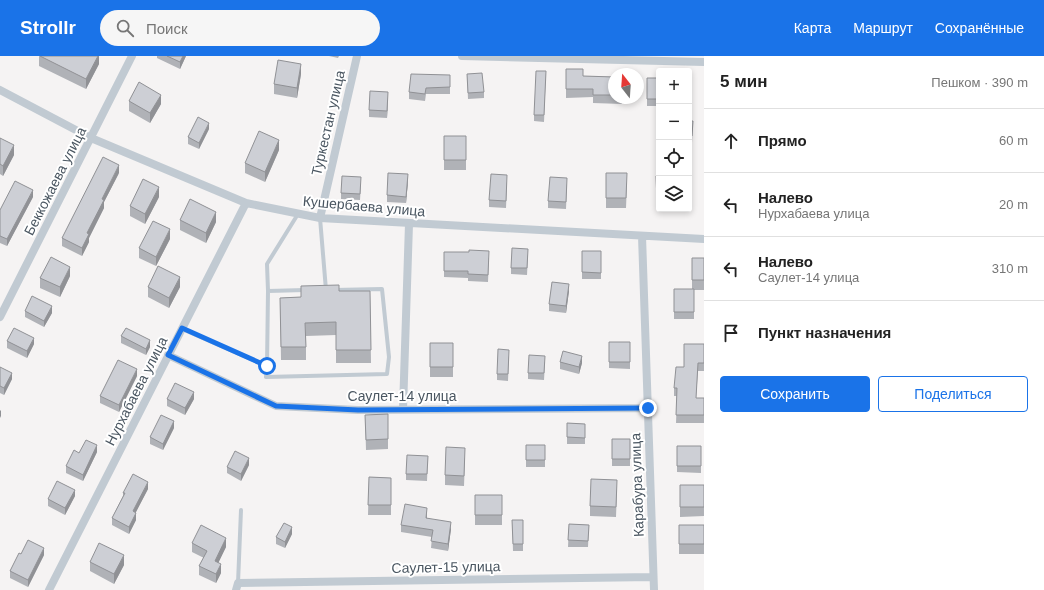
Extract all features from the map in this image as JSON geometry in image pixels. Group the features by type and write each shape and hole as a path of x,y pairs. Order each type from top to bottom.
{"street":[{"name":"Беккожаева улица","path":"0,317 92,138 132,56"},
{"name":"Туркестан улица","path":"320,218 357,56"},
{"path":"462,56 704,62"},
{"name":"Кушербаева улица","path":"0,90 92,138 246,203 320,218 704,239"},
{"name":"Нурхабаева улица","path":"49,590 246,203"},
{"path":"403,409 409,224"},
{"name":"Карабура улица","path":"642,236 654,590"},
{"name":"Саулет-14 улица","path":"168,355 276,406 358,410 648,408"},
{"name":"Саулет-15 улица","path":"237,586 653,577"}],"lane":[{"path":"298,214 267,264 268,290 266,377 387,374 389,357 382,289 319,290"},
{"path":"320,218 326,290"},
{"path":"268,290 312,290"},
{"path":"182,328 267,366"},
{"path":"237,586 241,510"}],"building":[{"path":"40,56 98,56 86,79"},
{"path":"167,56 183,56 180,62"},
{"path":"278,60 301,64 297,88 274,84"},
{"path":"566,69 583,69 583,76 608,77 608,95 593,95 593,89 566,89"},
{"path":"536,71 546,71 544,115 534,115"},
{"path":"482,73 484,92 468,93 467,74"},
{"path":"411,74 450,75 450,87 426,88 425,94 409,92"},
{"path":"647,78 656,78 656,99 647,99"},
{"path":"139,82 161,95 150,113 129,101"},
{"path":"370,91 388,92 387,111 369,110"},
{"path":"198,117 209,123 199,143 188,137"},
{"path":"259,131 279,140 265,172 245,163"},
{"path":"444,136 466,136 466,160 444,160"},
{"path":"0,138 14,145 3,166 0,164"},
{"path":"103,157 119,165 102,199 104,200 87,233 89,234 82,248 62,238"},
{"path":"388,173 408,174 406,197 387,195"},
{"path":"606,173 627,173 626,198 606,198"},
{"path":"491,174 507,175 506,201 489,200"},
{"path":"342,176 361,177 360,194 341,193"},
{"path":"550,177 567,178 566,202 548,201"},
{"path":"143,179 159,187 145,214 130,206"},
{"path":"15,181 33,190 7,239 0,236 0,210"},
{"path":"190,199 216,212 206,233 180,220"},
{"path":"153,221 170,229 156,257 139,248"},
{"path":"512,248 528,249 527,268 511,268"},
{"path":"469,250 489,251 488,275 468,274 468,271 444,271 444,252 469,252"},
{"path":"582,251 601,251 601,273 582,272"},
{"path":"51,257 70,267 60,287 40,278"},
{"path":"692,258 704,258 704,280 692,280"},
{"path":"158,266 180,277 169,298 148,287"},
{"path":"552,282 569,284 566,306 549,304"},
{"path":"339,285 339,291 370,291 371,350 336,350 336,322 305,323 306,347 281,347 280,298 301,297 301,286"},
{"path":"674,289 694,289 694,312 674,312"},
{"path":"32,296 52,306 44,321 25,311"},
{"path":"14,328 34,338 27,351 7,341"},
{"path":"126,328 150,340 146,349 121,336"},
{"path":"609,342 630,342 630,362 609,362"},
{"path":"430,343 453,343 453,367 430,367"},
{"path":"684,344 704,344 704,363 698,363 696,398 704,398 704,415 676,415 677,388 674,388 676,367 684,367"},
{"path":"498,349 509,350 508,374 497,374"},
{"path":"563,351 582,356 579,367 560,362"},
{"path":"529,355 545,356 544,373 528,373"},
{"path":"118,360 137,369 119,405 100,396"},
{"path":"0,367 12,373 4,388 0,386"},
{"path":"175,383 194,392 185,408 167,399"},
{"path":"388,414 388,439 366,440 365,415"},
{"path":"161,415 174,421 163,444 150,437"},
{"path":"567,423 585,424 585,438 567,437"},
{"path":"612,439 630,439 630,459 612,459"},
{"path":"86,440 97,445 83,475 66,466 74,450 79,453"},
{"path":"526,445 545,445 545,460 526,460"},
{"path":"677,446 701,446 701,466 677,466"},
{"path":"446,447 465,448 464,476 445,475"},
{"path":"235,451 249,458 241,474 227,467"},
{"path":"407,455 428,456 427,474 406,474"},
{"path":"133,474 148,482 133,511 136,513 129,527 112,518"},
{"path":"369,477 391,478 391,505 368,505"},
{"path":"591,479 617,480 616,507 590,506"},
{"path":"57,481 75,490 65,508 48,499"},
{"path":"680,485 704,485 704,507 680,507"},
{"path":"475,495 502,495 502,515 475,515"},
{"path":"405,504 427,508 426,518 451,522 448,544 431,541 433,530 401,525"},
{"path":"512,520 523,520 523,544 513,544"},
{"path":"284,523 292,527 285,542 276,537"},
{"path":"569,524 589,525 588,541 568,540"},
{"path":"201,525 226,538 215,561 221,564 216,574 199,566 207,551 192,543"},
{"path":"679,525 704,525 704,544 679,544"},
{"path":"28,540 44,548 28,580 10,571 19,553 21,554"},
{"path":"99,543 124,555 114,574 90,562"}],"route":[{"path":"267,366 182,328 168,355 276,406 358,410 648,408"}]}
